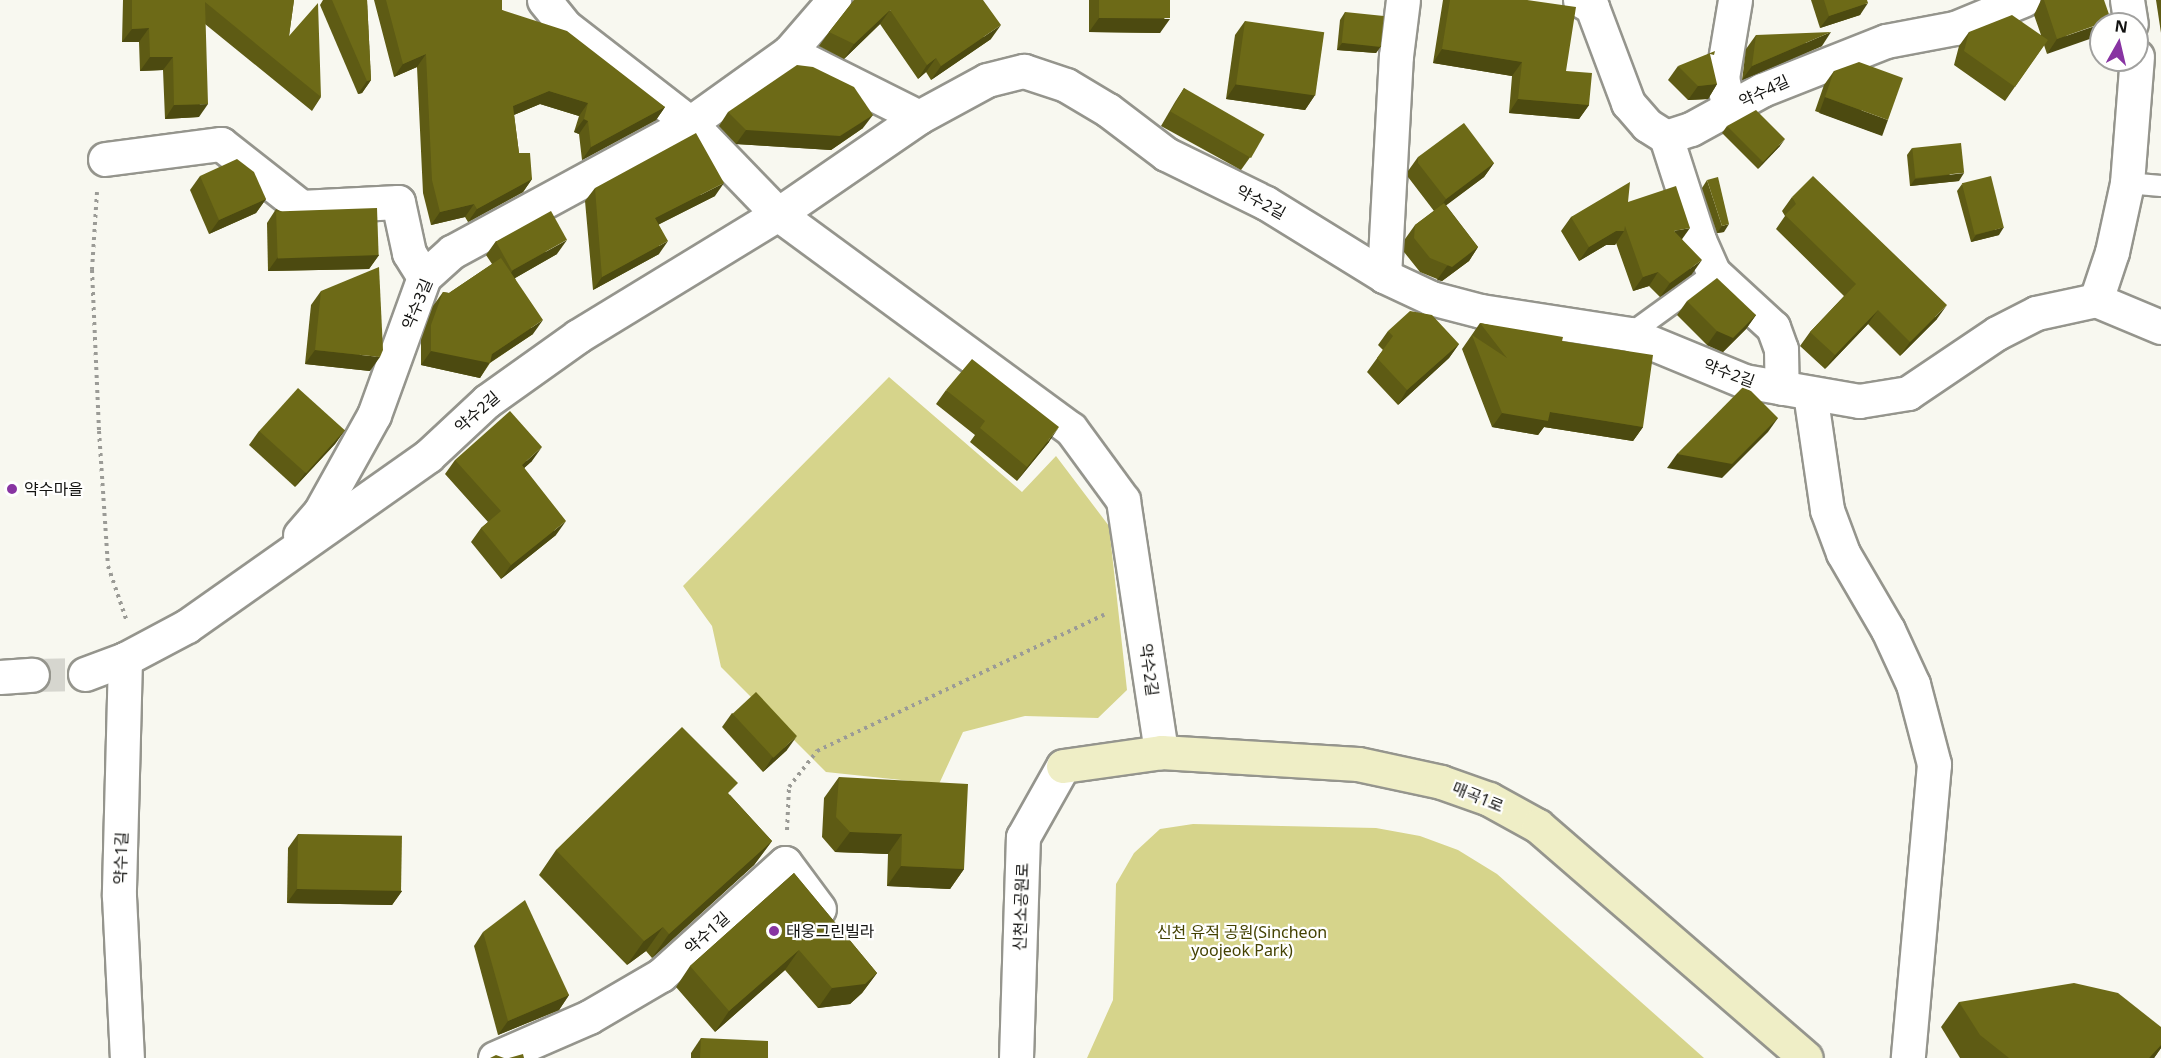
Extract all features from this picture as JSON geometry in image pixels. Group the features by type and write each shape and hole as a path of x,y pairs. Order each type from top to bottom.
{"street":[{"path":"544,0 565,26 690,123 778,214"},
{"name":"약수3길","path":"275,564 320,512 374,415 424,277 452,252 690,123 789,52 834,0"},
{"path":"1384,276 1396,56 1403,0"},
{"path":"1580,0 1592,7 1629,103 1647,125 1666,137"},
{"path":"1729,108 1722,78 1735,0"},
{"name":"약수4길","path":"1666,137 1691,129 1762,90 1886,41 1955,28 2023,0"},
{"path":"789,52 920,117"},
{"name":"약수2길","path":"85,674 131,655 187,626 428,456 487,401 578,336 778,214 920,117 987,80 1024,71 1066,85 1108,110 1166,154 1266,203 1384,276 1431,298 1481,311 1630,334 1744,381 1859,401 1908,393 1997,333 2036,313 2096,300"},
{"path":"2136,72 2127,183 2112,252 2096,300 2161,327"},
{"name":"약수2길","path":"1666,137 1699,240 1714,273 1773,327 1796,391"},
{"path":"105,159 221,144 301,207 398,202 409,253 424,277"},
{"name":"약수2길","path":"778,214 1071,429 1123,500 1161,752"},
{"path":"1796,391 1827,510 1843,553 1888,630 1913,684 1934,764 1908,1058"},
{"name":"약수1길","path":"127,1058 120,896 131,655"},
{"path":"0,676 32,675"},
{"name":"매곡1로","path":"1063,766 1161,752 1358,764 1441,782 1489,799 1538,826 1806,1058"},
{"name":"신천소공원로","path":"1016,1058 1023,837 1063,766"},
{"path":"785,863 835,929"},
{"name":"약수1길","path":"495,1058 589,1017 661,975 785,863"}],"lane":[{"path":"2127,183 2161,186"},
{"path":"1630,334 1714,273"}],"path":[{"path":"105,159 95,201 92,270 99,431 108,566 131,655"},
{"path":"785,863 789,787 817,751 1004,666 1139,597"}],"green space":[{"path":"889,377 1022,492 1056,456 1109,526 1127,690 1098,718 1025,716 963,732 939,784 826,772 721,667 712,626 683,586"},
{"name":"신천 유적 공원(Sincheon yoojeok Park)","path":"1193,824 1376,828 1420,836 1458,850 1497,874 1704,1058 1087,1058 1113,1000 1116,884 1134,853 1160,829"}],"building":[{"path":"132,0 294,0 289,36 318,3 321,97 205,2 208,104 174,105 173,57 150,57 149,28 132,29"},
{"path":"332,0 367,0 371,80 367,81"},
{"path":"386,0 502,0 502,10 567,31 665,107 591,147 588,121 584,119 588,103 549,91 513,106 519,153 530,153 532,179 477,209 474,204 440,212 432,180 426,54 403,64"},
{"path":"854,0 983,0 1001,25 941,66 936,58 927,65 890,10 854,44 829,32"},
{"path":"1099,0 1170,0 1170,18 1099,18"},
{"path":"1450,0 1527,0 1576,7 1566,71 1592,73 1589,105 1518,99 1522,62 1442,49"},
{"path":"1824,0 1867,0 1868,3 1829,16"},
{"path":"2044,0 2104,0 2108,12 2089,12 2089,28 2057,39"},
{"path":"1345,12 1384,16 1381,47 1342,43"},
{"path":"2012,15 2048,40 2015,87 1964,51 1969,32"},
{"path":"1245,21 1324,32 1315,96 1236,84"},
{"path":"1831,32 1752,66 1756,35"},
{"path":"1715,51 1714,55 1710,54 1717,84 1698,86 1678,66"},
{"path":"1859,62 1903,78 1888,120 1825,97 1834,71"},
{"path":"797,65 813,67 854,87 873,115 840,136 746,130 728,112"},
{"path":"1184,88 1265,134 1251,158 1170,111"},
{"path":"1756,110 1785,139 1763,162 1727,126"},
{"path":"1464,123 1494,163 1446,199 1418,163 1418,157"},
{"path":"696,133 724,183 655,218 668,241 602,277 595,188"},
{"path":"1961,143 1964,173 1915,178 1912,148"},
{"path":"237,159 254,172 266,199 219,220 200,176"},
{"path":"1813,176 1947,305 1910,342 1878,310 1835,355 1810,332 1856,284 1785,215 1796,204 1792,197"},
{"path":"1991,176 2004,227 1975,235 1962,183"},
{"path":"1718,177 1729,224 1722,226 1707,180"},
{"path":"1630,182 1628,202 1676,186 1690,228 1674,231 1702,260 1670,283 1658,272 1643,277 1625,226 1624,231 1616,231 1589,247 1571,217"},
{"path":"1444,203 1478,247 1452,267 1430,258 1414,238 1415,225"},
{"path":"377,208 379,255 278,258 276,212"},
{"path":"551,211 567,240 512,270 496,242"},
{"path":"501,258 543,320 492,354 490,363 431,351 431,325 443,292 449,293"},
{"path":"379,267 383,350 380,357 315,350 321,291"},
{"path":"1717,278 1756,315 1733,338 1717,331 1687,301"},
{"path":"1410,311 1432,315 1459,344 1407,390 1377,358 1393,336 1388,331"},
{"path":"1480,323 1563,337 1562,341 1653,355 1643,427 1550,412 1548,421 1502,413 1472,335 1507,358"},
{"path":"972,359 1059,427 1027,467 980,428 985,421 946,390"},
{"path":"1745,385 1778,418 1732,464 1677,454"},
{"path":"298,388 345,430 306,473 259,431"},
{"path":"510,411 542,447 522,465 566,521 511,565 481,528 501,511 455,460"},
{"path":"756,692 797,736 774,758 733,714"},
{"path":"682,727 738,783 728,793 772,841 669,934 663,927 644,941 556,850"},
{"path":"839,777 968,784 964,869 901,866 902,834 850,832 836,817"},
{"path":"298,834 402,836 401,891 297,889"},
{"name":"태웅그린빌라","path":"794,873 877,973 865,984 832,988 799,950 729,1011 690,966"},
{"path":"525,900 569,995 508,1021 483,932"},
{"path":"2074,983 2118,993 2161,1027 2161,1045 2149,1058 2009,1058 1980,1035 1959,1002"},
{"path":"701,1038 768,1041 768,1058 700,1058"},
{"path":"523,1054 524,1058 509,1058"}],"tunnel":[{"path":"32,675 85,674"}],"place":[{"name":"약수마을","path":"12,489"},
{"name":"태웅그린빌라","path":"774,931"}]}
